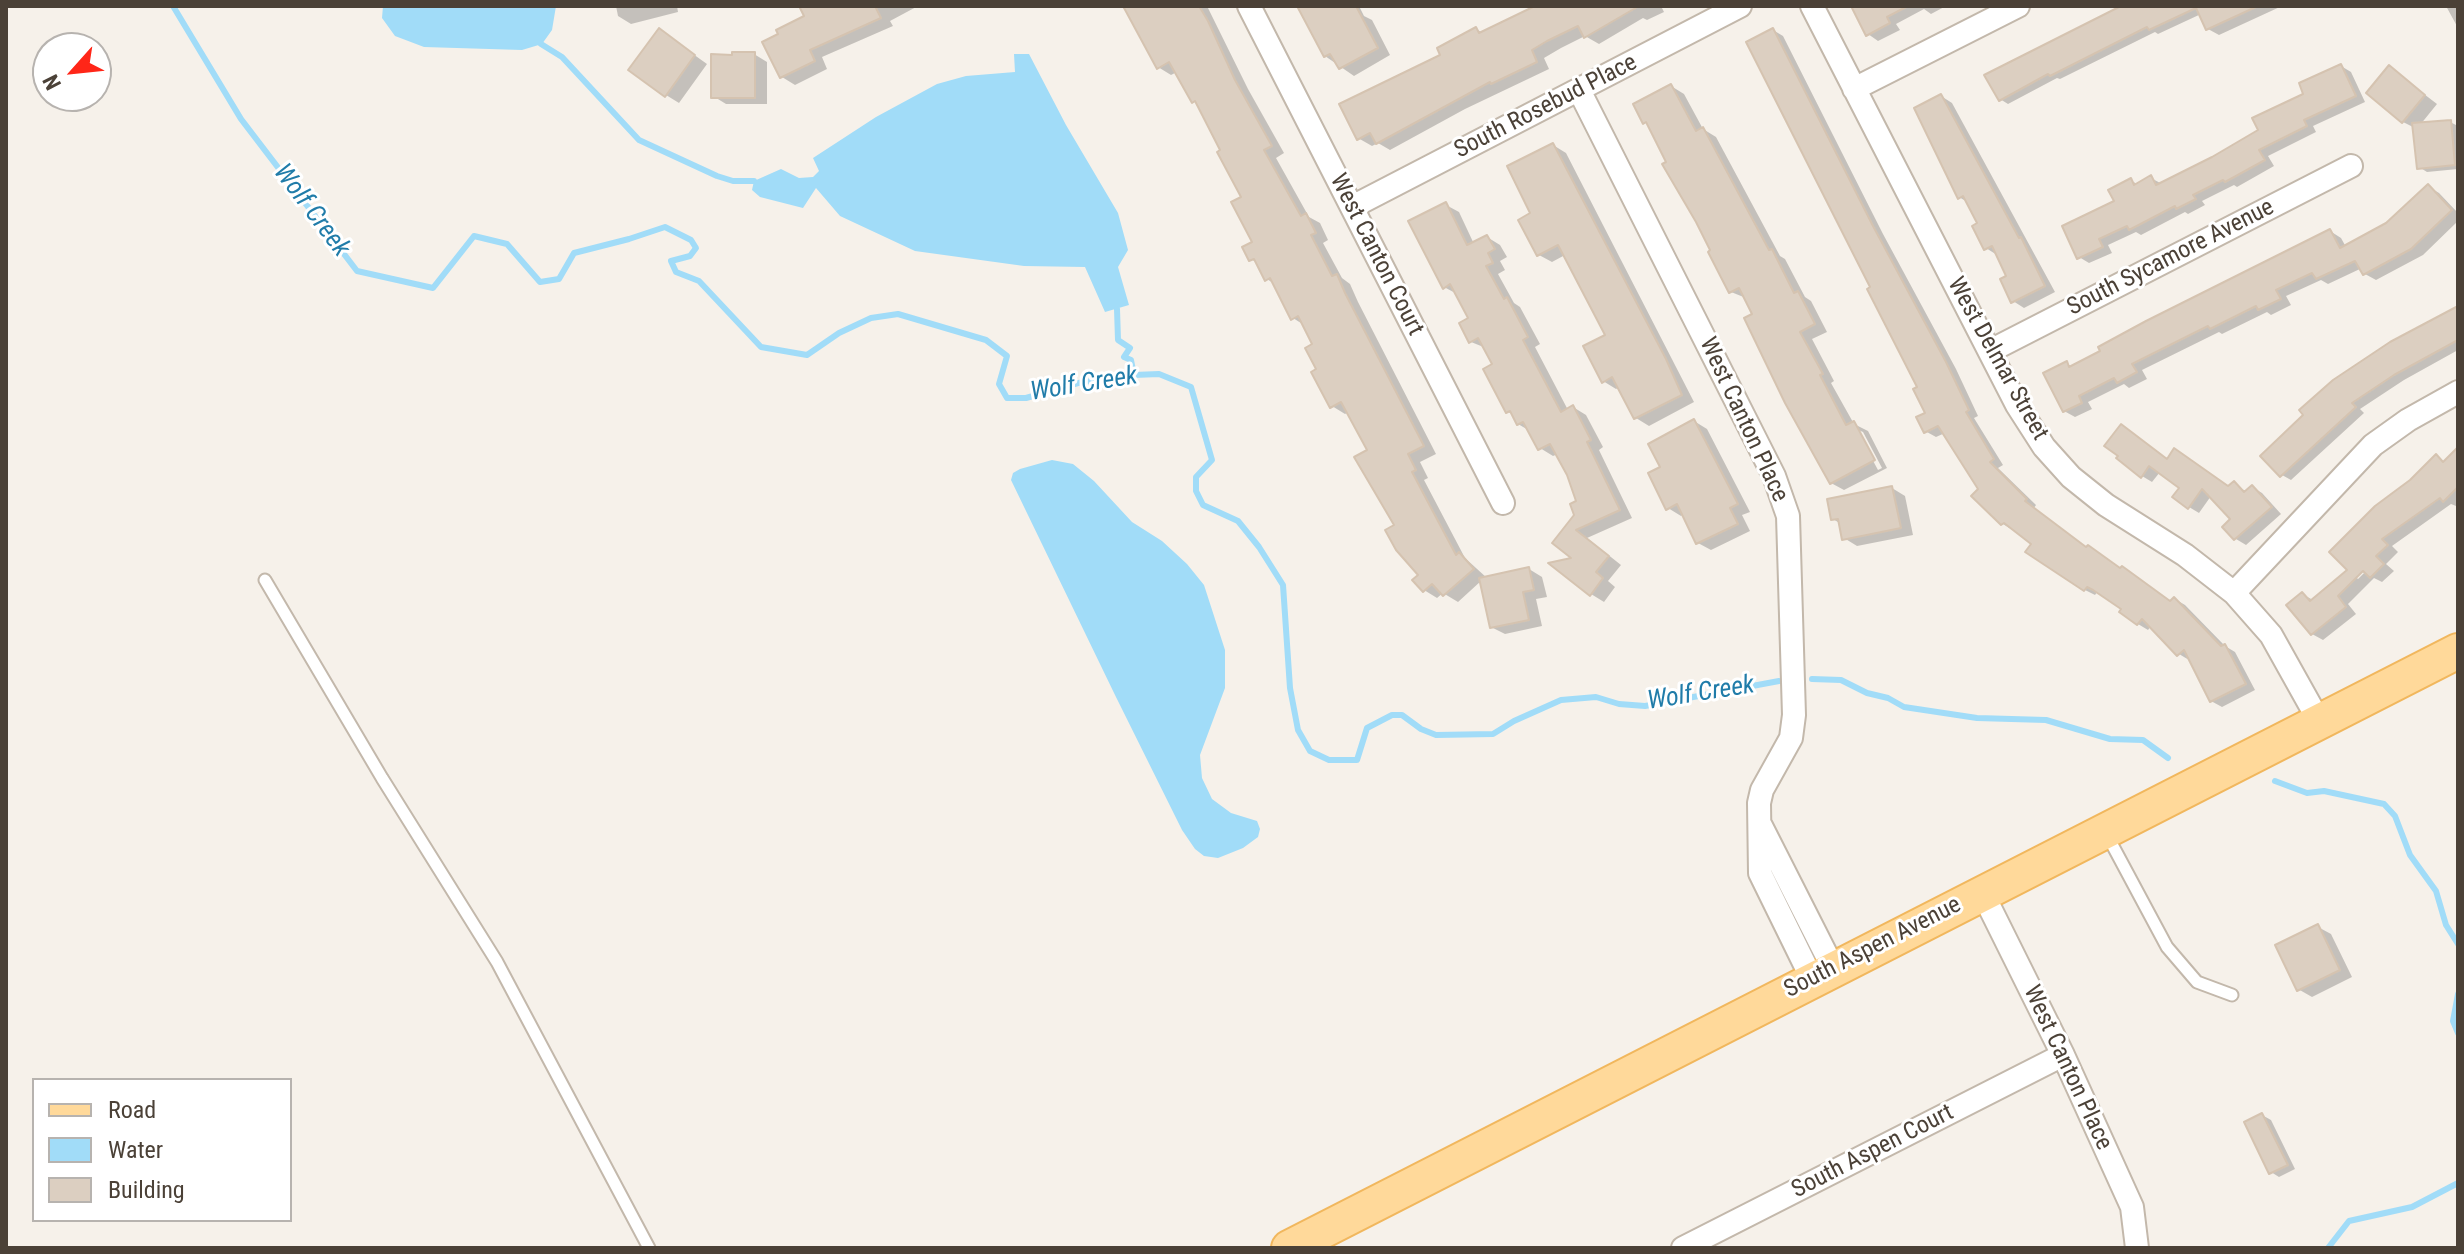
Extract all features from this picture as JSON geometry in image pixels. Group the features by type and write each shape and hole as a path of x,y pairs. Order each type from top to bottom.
{"main road":[{"name":"South Aspen Avenue","path":"1289,1248 2458,651"}],"street":[{"name":"West Canton Court","path":"1249,6 1503,503"},
{"name":"South Rosebud Place","path":"1352,207 1740,6"},
{"name":"West Delmar Street","path":"1812,6 2017,405 2044,447 2071,477 2106,505 2185,555 2234,593 2271,635 2319,721"},
{"path":"1854,89 2018,6"},
{"name":"West Canton Place","path":"1579,90 1774,476 1788,516 1794,715 1791,738 1762,790 1758,819 1823,973"},
{"name":"South Sycamore Avenue","path":"1990,351 2351,166"},
{"path":"2234,593 2373,445 2408,420 2458,392"},
{"name":"West Canton Place","path":"1982,892 2063,1055 2132,1207 2137,1248"},
{"name":"South Aspen Court","path":"1683,1248 1723,1239 2063,1055"}],"lane":[{"path":"265,580 382,778 497,962 649,1248"},
{"path":"2104,831 2167,947 2197,982 2232,995"}],"water":[{"path":"383,6 556,6 552,30 542,44 522,50 424,47 395,36 382,18"},
{"path":"1014,54 1029,54 1118,213 1128,250 1118,267 1129,305 1105,312 1085,267 1024,266 915,251 840,216 816,188 803,208 760,197 752,190 754,181 781,169 799,178 813,177 819,171 813,158 876,117 937,84 966,76 1015,72"},
{"path":"1052,460 1073,464 1094,481 1132,522 1162,541 1204,585 1225,650 1225,688 1200,755 1202,778 1212,799 1231,813 1257,821 1260,829 1258,837 1243,848 1218,858 1204,856 1195,849 1182,830 1115,695 1011,480 1013,473 1020,469"}],"building":[{"path":"799,6 875,6 881,18 810,50 815,61 780,78 762,42 778,34 776,30 804,16"},
{"path":"1123,6 1199,6 1208,21 1235,80 1272,146 1264,150 1301,216 1306,213 1316,233 1311,235 1332,276 1337,274 1424,446 1408,454 1416,470 1412,472 1456,555 1459,552 1474,569 1443,596 1432,584 1423,592 1412,580 1418,575 1396,550 1385,530 1394,525 1354,457 1367,450 1341,402 1330,408 1311,372 1316,369 1305,348 1312,344 1298,316 1291,320 1270,278 1265,281 1254,259 1249,261 1242,247 1252,242 1231,202 1241,197 1217,152 1220,150 1195,101 1192,103 1169,62 1157,69"},
{"path":"1297,6 1356,6 1378,48 1339,69 1330,54 1324,57"},
{"path":"1535,6 1639,6 1584,38 1578,26 1547,41 1532,50 1537,62 1490,82 1376,144 1370,133 1357,140 1339,104 1440,55 1437,48 1476,27 1479,33"},
{"path":"1851,6 1908,6 1887,17 1890,23 1866,36"},
{"path":"2121,6 2258,6 2206,30 2196,8 2149,30 2147,27 1999,101 1984,75"},
{"path":"659,28 695,55 665,97 628,70"},
{"path":"1773,28 1946,362 1969,410 1966,412 1994,459 1990,462 2027,499 2025,501 2086,547 2088,545 2120,568 2122,566 2170,601 2174,597 2221,646 2225,644 2246,684 2210,702 2184,650 2177,656 2142,619 2137,625 2119,612 2121,609 2093,590 2087,587 2084,591 2025,552 2031,544 2004,523 2001,525 1971,496 1978,489 1938,426 1924,433 1916,417 1925,413 1913,389 1917,387 1746,42"},
{"path":"732,52 755,52 755,98 711,98 711,54 732,55"},
{"path":"2341,64 2356,96 2304,120 2307,126 2259,150 2265,160 2193,195 2196,199 2176,209 2175,206 2129,230 2127,226 2099,239 2103,247 2077,259 2062,226 2114,201 2108,190 2131,178 2134,185 2151,175 2156,185 2212,157 2258,130 2252,118 2303,94 2299,83"},
{"path":"2389,65 2425,95 2402,123 2366,93"},
{"path":"1671,84 1696,131 1703,127 1769,250 1772,249 1794,293 1798,291 1815,324 1800,332 1846,425 1854,421 1875,460 1830,484 1785,403 1744,318 1752,314 1739,288 1729,293 1696,222 1662,164 1666,162 1646,122 1643,124 1633,104"},
{"path":"1941,94 2045,286 2011,303 2000,279 2006,276 1992,246 1984,250 1972,226 1977,223 1963,196 1958,199 1914,108"},
{"path":"2451,120 2455,165 2417,169 2412,123"},
{"path":"1553,143 1682,395 1634,419 1612,377 1602,383 1583,346 1605,335 1558,245 1537,256 1518,220 1530,213 1507,166"},
{"path":"2428,184 2452,210 2411,249 2363,275 2355,261 2316,279 2312,273 2276,290 2281,299 2258,310 2256,306 2210,329 2208,326 2132,364 2137,372 2117,383 2114,378 2079,396 2082,403 2063,412 2043,373 2067,361 2069,367 2146,321 2330,229 2340,248 2386,223"},
{"path":"1446,202 1467,245 1487,235 1495,249 1488,253 1493,263 1486,266 1528,337 1523,340 1561,412 1573,405 1620,510 1576,530 1609,556 1596,572 1603,578 1590,596 1548,563 1571,558 1552,543 1574,515 1570,504 1576,501 1567,475 1550,444 1538,450 1523,422 1517,425 1510,411 1506,413 1483,369 1492,364 1478,338 1469,343 1459,323 1468,318 1450,284 1443,289 1408,221"},
{"path":"2458,306 2458,340 2394,375 2352,403 2356,407 2280,477 2260,456 2303,415 2299,410 2333,380 2390,342"},
{"path":"1694,419 1738,504 1730,508 1738,524 1696,544 1677,504 1666,510 1648,473 1660,467 1648,444"},
{"path":"2121,424 2167,459 2174,448 2228,486 2234,481 2244,492 2252,485 2272,507 2234,540 2222,527 2230,519 2202,489 2188,509 2172,497 2179,488 2149,466 2141,478 2104,446"},
{"path":"2458,447 2458,487 2443,502 2440,498 2382,539 2388,545 2376,556 2384,564 2370,578 2363,571 2338,596 2346,607 2311,635 2286,605 2302,592 2310,601 2347,570 2329,552 2375,506 2410,480 2436,454 2443,462"},
{"path":"1892,486 1901,528 1842,540 1838,519 1831,520 1827,499"},
{"path":"1529,567 1534,590 1523,592 1529,620 1490,628 1479,578"},
{"path":"2318,924 2340,970 2297,991 2275,945"},
{"path":"2262,1113 2288,1165 2269,1174 2244,1122"}],"waterway":[{"name":"Wolf Creek","path":"173,6 241,119 357,271 433,288 474,236 507,244 540,282 559,279 574,253 665,227 691,240 696,248 690,256 671,261 676,272 699,281 761,347 807,355 839,333 871,318 898,314 986,340 1007,356 999,384 1007,398 1026,398 1078,383 1134,375 1159,374 1191,387 1212,460 1196,477 1196,491 1203,505 1238,521 1283,585 1290,688 1298,730 1310,751 1329,760 1357,760 1367,728 1392,715 1402,715 1421,729 1436,735 1493,734 1561,700 1596,697 1619,704 1645,706 1779,681"},
{"path":"541,44 562,57 639,140 717,176 733,181 754,181"},
{"path":"1117,309 1118,340 1130,348 1124,357 1131,360 1134,375"},
{"path":"1812,679 1841,680 1904,707 1977,718 2046,720 2110,739 2143,740 2168,758"},
{"path":"2275,781 2307,793 2324,791 2384,804 2395,816 2410,855 2436,891 2446,925 2458,944"},
{"path":"2458,994 2453,1021 2458,1033"},
{"path":"2328,1248 2349,1221 2412,1207 2458,1183"}]}
